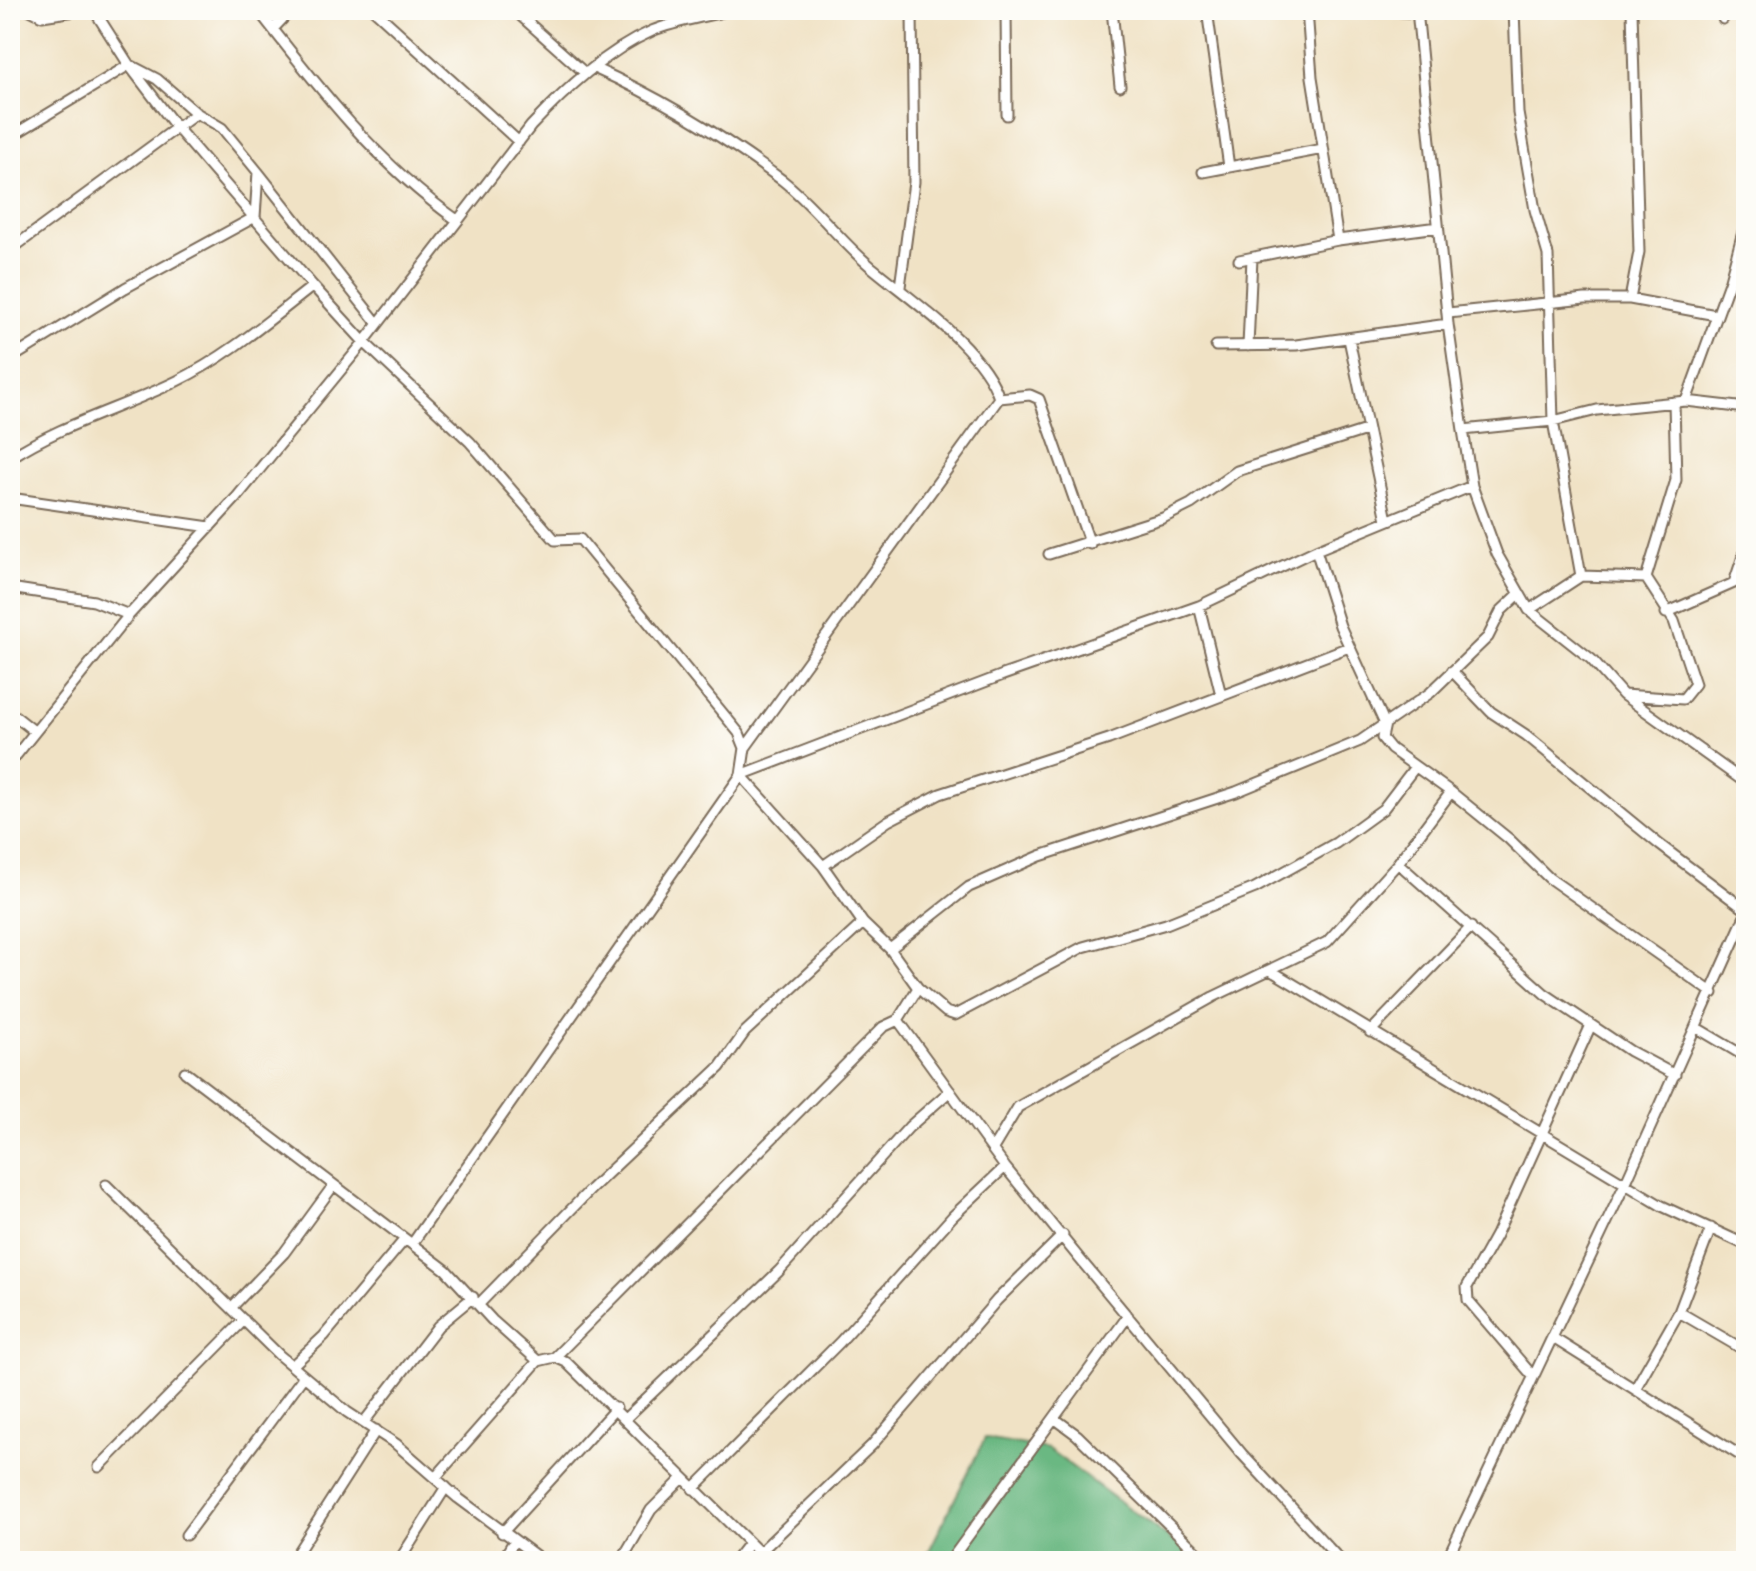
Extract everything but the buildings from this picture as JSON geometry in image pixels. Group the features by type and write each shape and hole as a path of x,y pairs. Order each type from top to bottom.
{"street":[{"path":"30,10 42,16 82,10"},
{"path":"94,10 129,65 177,128 313,286 364,342 470,442 555,540 580,539 739,733 745,748"},
{"path":"258,10 374,150 429,200 457,220"},
{"path":"273,29 291,10"},
{"path":"374,10 519,142"},
{"path":"514,10 589,71 697,120 782,180 869,266 900,287 941,323 994,381 999,398"},
{"path":"10,763 129,615 210,527 364,342 519,142 589,71 652,32 708,13 730,10"},
{"path":"865,10 912,13 960,10"},
{"path":"1006,10 1007,115"},
{"path":"1112,10 1120,86"},
{"path":"1207,10 1229,167"},
{"path":"1307,10 1312,77 1338,240"},
{"path":"1380,10 1417,11 1438,227 1463,430 1472,486 1497,554 1529,610 1591,659 1623,695 1746,783"},
{"path":"1514,10 1518,113 1535,210 1546,243 1553,421 1581,576"},
{"path":"1630,299 1639,252 1632,10"},
{"path":"900,287 914,182 912,13"},
{"path":"129,65 157,79 197,113 222,128 378,324"},
{"path":"10,137 129,65"},
{"path":"10,250 197,113"},
{"path":"1203,172 1323,149"},
{"path":"255,217 258,172"},
{"path":"10,359 125,288 255,217"},
{"path":"1686,401 1746,221"},
{"path":"1239,260 1338,240 1438,227"},
{"path":"1248,346 1252,258"},
{"path":"10,458 67,427 178,381 217,359 313,286"},
{"path":"1216,346 1296,345 1349,339 1448,318 1548,304 1630,299 1716,315"},
{"path":"1349,339 1387,520"},
{"path":"292,1366 324,1336 409,1241 741,775 745,748 999,398 1030,395 1039,399 1090,544"},
{"path":"1463,430 1553,421 1597,410 1686,401 1746,408"},
{"path":"1623,695 1683,699 1695,684 1674,621 1646,578 1676,480 1674,402"},
{"path":"1049,554 1090,544 1163,518 1237,471 1366,430"},
{"path":"741,775 1003,675 1199,606 1316,550 1472,486"},
{"path":"10,498 210,527"},
{"path":"1666,613 1734,583 1746,547"},
{"path":"1316,550 1349,647 1385,724 1382,738 1509,839 1549,878 1713,993"},
{"path":"1529,610 1581,576 1646,578"},
{"path":"10,588 94,601 129,615"},
{"path":"890,949 969,887 1040,856 1236,792 1360,741 1430,693 1488,637 1501,611 1518,595"},
{"path":"1199,606 1221,695"},
{"path":"823,866 888,821 940,794 1109,739 1349,647"},
{"path":"1446,1561 1625,1184 1713,993 1746,912 1526,735 1491,712 1452,671"},
{"path":"10,712 34,731"},
{"path":"741,775 823,866 863,923 890,949 918,988 946,1012 955,1015 1083,947 1166,924 1255,888 1336,843 1383,809 1415,767"},
{"path":"994,1147 1018,1107 1213,997 1327,942 1398,863 1451,792"},
{"path":"1398,863 1545,994 1675,1075"},
{"path":"364,1422 438,1326 476,1301 720,1067 745,1032 863,923"},
{"path":"1370,1032 1471,927"},
{"path":"1270,970 1625,1184 1746,1245"},
{"path":"435,1478 538,1361 555,1357 883,1027 898,1020 918,988"},
{"path":"898,1020 994,1147 1005,1167 1242,1454 1341,1561"},
{"path":"1532,1375 1468,1300 1467,1287 1496,1235 1591,1025"},
{"path":"1697,1028 1746,1057"},
{"path":"185,1072 446,1270 538,1361"},
{"path":"626,1418 779,1271 909,1127 950,1091"},
{"path":"693,1489 840,1342 953,1216 1005,1167"},
{"path":"106,1185 292,1366 502,1533 543,1561"},
{"path":"233,1306 284,1253 333,1186"},
{"path":"1635,1389 1679,1312 1711,1228"},
{"path":"759,1553 872,1445 997,1300 1063,1235"},
{"path":"1679,1312 1746,1351"},
{"path":"950,1561 1128,1316"},
{"path":"99,1467 244,1320"},
{"path":"1553,1338 1746,1459"},
{"path":"555,1357 566,1362 616,1408 693,1489 768,1561"},
{"path":"186,1535 304,1376"},
{"path":"502,1533 616,1408"},
{"path":"1054,1418 1077,1435 1206,1561"},
{"path":"292,1561 376,1430"},
{"path":"621,1561 651,1510 683,1478"},
{"path":"399,1561 446,1487"},
{"path":"502,1561 514,1541"},
{"path":"735,1561 749,1543"}],"green space":[{"path":"985,1438 1048,1449 1200,1561 924,1561"}]}
